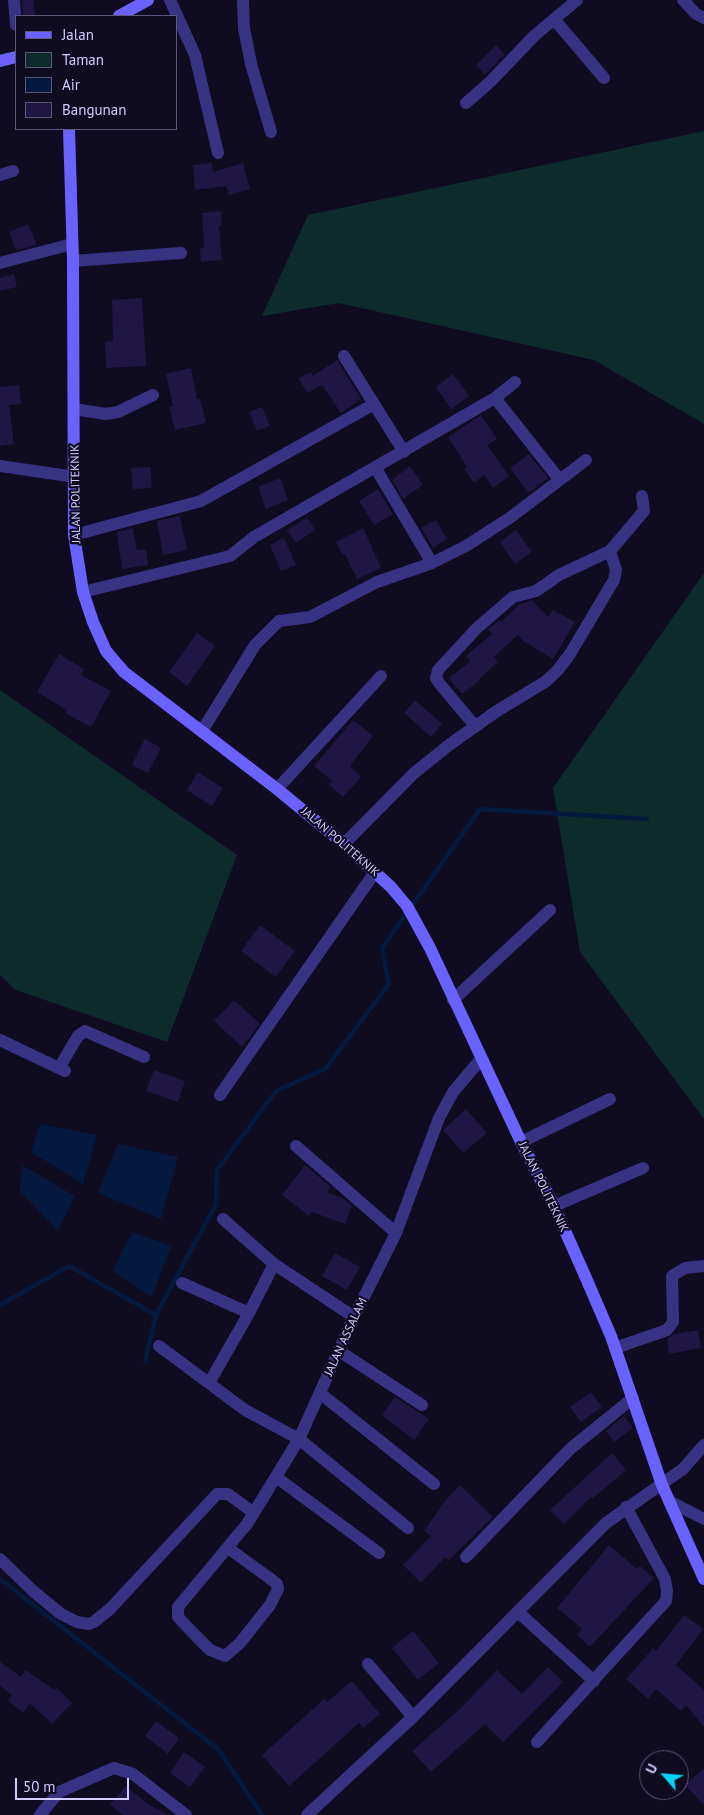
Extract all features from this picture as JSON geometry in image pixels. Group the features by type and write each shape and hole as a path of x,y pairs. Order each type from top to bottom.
{"street":[{"path":"14,0 15,15"},
{"path":"121,15 148,0"},
{"path":"170,0 177,15"},
{"path":"244,0 244,28 251,64 271,132"},
{"path":"466,103 491,81 534,36 577,0"},
{"path":"683,0 696,14 704,18"},
{"path":"178,18 194,55 218,153"},
{"path":"554,19 604,78"},
{"path":"0,62 15,57"},
{"name":"JALAN POLITEKNIK","path":"69,130 76,477 74,535 83,592 93,622 114,663 278,789 344,844 375,872 409,909 430,948 481,1059 554,1206 615,1348 662,1484 704,1579"},
{"path":"0,175 13,171"},
{"path":"0,263 72,244"},
{"path":"73,260 181,253"},
{"path":"344,356 404,452"},
{"path":"83,592 226,557 254,537 495,398 515,382"},
{"path":"74,409 106,414 118,412 153,395"},
{"path":"495,398 559,479"},
{"path":"74,535 201,501 374,404"},
{"path":"202,731 255,645 278,621 310,617 377,582 432,562 474,541 586,460"},
{"path":"0,466 76,477"},
{"path":"375,467 432,562"},
{"path":"475,726 436,678 438,670 477,628 513,597 536,591 559,575 610,551 644,511 642,496"},
{"path":"344,844 413,774 475,726 545,682 557,671 570,654 614,580 616,570 610,551"},
{"path":"278,789 381,676"},
{"path":"220,1095 375,872"},
{"path":"453,1000 550,910"},
{"path":"0,1040 63,1070 78,1036 85,1031 144,1057"},
{"name":"JALAN ASSALAM","path":"228,1548 278,1586 277,1593 270,1605 240,1643 225,1656 210,1650 178,1617 177,1610 254,1513 299,1439 321,1394 354,1317 396,1233 439,1118 453,1092 481,1059"},
{"path":"521,1142 610,1099"},
{"path":"296,1146 396,1233"},
{"path":"554,1206 643,1168"},
{"path":"223,1219 274,1264 354,1317"},
{"path":"209,1383 249,1313 274,1264"},
{"path":"615,1348 667,1330 673,1322 672,1276 685,1268 704,1266"},
{"path":"182,1283 249,1313"},
{"path":"160,1346 246,1410 299,1439 408,1528"},
{"path":"339,1351 422,1405"},
{"path":"321,1394 434,1484"},
{"path":"466,1556 570,1449 633,1398"},
{"path":"307,1815 413,1717 589,1539 626,1507 683,1469 704,1445"},
{"path":"276,1477 379,1552"},
{"path":"0,1559 33,1591 61,1614 77,1622 89,1624 110,1609 217,1494 228,1494 254,1513"},
{"path":"669,1501 704,1519"},
{"path":"537,1742 663,1606 667,1597 665,1579 626,1507"},
{"path":"518,1612 594,1681"},
{"path":"368,1664 413,1717"},
{"path":"40,1815 59,1792 114,1768 133,1774 186,1815"}],"green space":[{"path":"704,131 704,424 594,360 339,303 262,316 308,215"},
{"path":"704,573 704,1119 580,952 553,788"},
{"path":"0,690 237,855 167,1042 16,990 0,975"}],"water":[{"path":"40,1124 97,1135 83,1184 31,1152"},
{"path":"118,1144 178,1157 161,1219 98,1193"},
{"path":"22,1165 75,1196 58,1231 20,1191"},
{"path":"132,1232 171,1246 152,1297 113,1271"}],"building":[{"path":"22,0 33,0 35,15 23,15"},
{"path":"496,45 505,54 485,75 476,65"},
{"path":"212,163 213,172 243,163 250,189 229,195 226,186 195,190 193,165"},
{"path":"221,211 222,226 219,226 222,260 201,262 200,248 204,248 202,213"},
{"path":"28,224 37,245 16,250 9,232"},
{"path":"14,274 17,287 0,291 0,278"},
{"path":"142,298 146,366 106,368 105,342 113,341 112,300"},
{"path":"337,360 361,399 341,413 322,385 307,393 299,378 311,372 313,376"},
{"path":"191,368 197,399 200,399 206,423 175,430 169,407 173,406 166,374"},
{"path":"453,374 469,396 451,409 436,387"},
{"path":"19,385 21,404 9,405 14,444 0,446 0,387"},
{"path":"262,407 270,426 257,431 249,412"},
{"path":"481,415 497,439 487,445 509,476 493,488 484,475 474,483 464,469 467,467 448,437"},
{"path":"529,454 548,478 528,493 510,468"},
{"path":"410,466 423,485 403,499 392,480"},
{"path":"150,467 152,488 133,489 131,468"},
{"path":"280,478 288,500 266,509 258,487"},
{"path":"378,489 393,514 374,525 359,501"},
{"path":"180,516 187,550 163,555 157,521"},
{"path":"307,517 315,530 296,543 287,530"},
{"path":"436,520 447,539 433,548 421,528"},
{"path":"133,528 137,550 146,549 148,565 122,569 117,532"},
{"path":"363,528 381,568 357,579 345,554 343,555 336,542"},
{"path":"516,530 532,552 515,564 500,542"},
{"path":"284,538 296,565 281,571 270,545"},
{"path":"532,600 548,617 553,610 575,622 553,659 523,641 518,635 494,657 498,662 462,694 449,678 471,661 466,656 492,634 488,629 499,620 501,622 520,604"},
{"path":"197,633 215,646 187,686 169,672"},
{"path":"59,654 84,669 81,675 111,691 91,727 65,713 67,710 37,692"},
{"path":"415,700 442,724 431,737 404,713"},
{"path":"353,720 373,736 350,766 361,777 343,797 328,784 332,781 314,766"},
{"path":"145,739 161,748 148,773 132,765"},
{"path":"198,772 223,788 212,806 187,790"},
{"path":"260,925 295,951 276,977 241,951"},
{"path":"234,1000 260,1024 242,1047 214,1021"},
{"path":"154,1070 185,1081 178,1102 146,1091"},
{"path":"466,1109 487,1133 463,1153 443,1130"},
{"path":"305,1165 331,1187 327,1192 344,1199 352,1206 345,1224 312,1212 309,1216 282,1195"},
{"path":"335,1253 360,1267 347,1290 322,1276"},
{"path":"698,1330 701,1348 669,1354 667,1339 674,1334"},
{"path":"591,1392 602,1407 581,1422 570,1407"},
{"path":"395,1397 429,1419 414,1440 382,1415"},
{"path":"624,1416 633,1428 614,1442 606,1431"},
{"path":"612,1453 626,1470 593,1498 591,1497 564,1524 550,1510"},
{"path":"460,1485 493,1517 449,1560 445,1557 421,1583 403,1565 431,1536 424,1531 444,1502"},
{"path":"609,1545 637,1569 640,1566 654,1578 590,1647 577,1635 582,1629 557,1608"},
{"path":"684,1615 703,1629 676,1665 704,1690 704,1727 686,1705 681,1711 656,1689 648,1699 626,1679 653,1648 656,1651"},
{"path":"413,1631 439,1663 418,1680 392,1648"},
{"path":"0,1662 21,1677 25,1670 55,1690 57,1688 72,1703 52,1724 30,1703 23,1713 8,1701 12,1695 0,1686"},
{"path":"548,1667 563,1682 503,1742 485,1724 431,1772 412,1751 462,1707 497,1670 522,1694"},
{"path":"352,1681 380,1714 363,1728 359,1723 289,1786 262,1755 324,1699 327,1702"},
{"path":"156,1721 179,1738 168,1754 145,1736"},
{"path":"184,1752 205,1767 190,1787 170,1773"},
{"path":"704,1768 704,1805 689,1789 689,1781"},
{"path":"126,1786 148,1804 168,1815 123,1815 110,1805"}],"waterway":[{"path":"145,1361 156,1315 216,1204 217,1170 276,1091 325,1069 389,984 382,948 480,809 647,819"},
{"path":"0,1305 69,1266 156,1315"},
{"path":"0,1579 219,1750 262,1815"}]}
